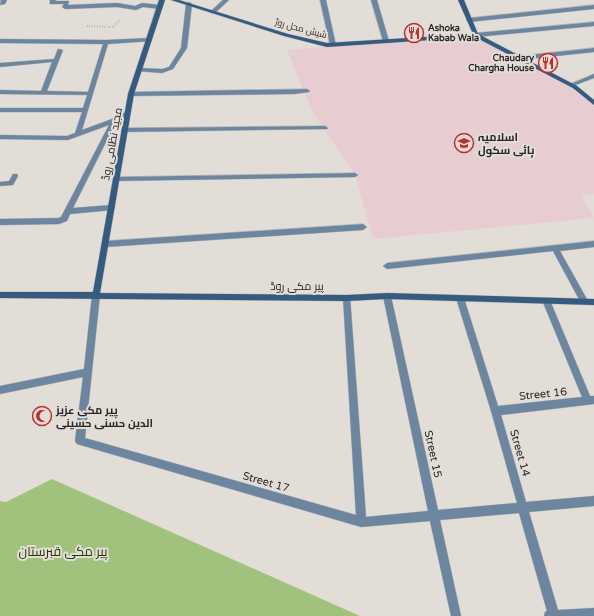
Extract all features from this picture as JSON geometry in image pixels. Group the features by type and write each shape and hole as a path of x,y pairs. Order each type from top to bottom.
{"street":[{"path":"0,3 4,2 4,0"},
{"path":"53,0 52,3 66,2 65,7 117,5 137,8 142,5 161,3"},
{"name":"شیش محل روڑ","path":"174,0 286,35 327,45 476,35"},
{"path":"213,12 226,0"},
{"path":"323,0 333,45"},
{"path":"374,0 386,41"},
{"path":"461,0 476,35 571,85 594,104"},
{"name":"مجید نظامی روڈ","path":"96,296 110,208 131,94 161,3"},
{"path":"139,70 162,71 171,68 184,48 189,4"},
{"path":"469,20 594,7"},
{"path":"476,35 594,24"},
{"path":"0,41 106,42 150,40"},
{"path":"78,134 106,42"},
{"path":"43,93 60,50"},
{"path":"519,58 594,50"},
{"path":"0,65 56,60"},
{"path":"571,85 594,76"},
{"path":"131,94 307,90"},
{"path":"0,92 90,94"},
{"path":"0,110 85,110"},
{"path":"0,222 59,221 64,219 113,121 116,117 127,114"},
{"path":"0,137 65,138 113,121"},
{"path":"124,130 325,128"},
{"path":"116,179 355,175"},
{"path":"0,184 11,183 15,176"},
{"path":"68,211 110,208"},
{"path":"105,244 363,226"},
{"path":"387,266 594,244"},
{"path":"555,248 584,301"},
{"name":"پیر مکی روڈ","path":"0,295 347,298 388,296 594,302"},
{"name":"Street 17","path":"96,296 80,441 361,522 594,501"},
{"name":"Street 15","path":"388,296 456,616"},
{"path":"347,298 361,522"},
{"name":"Street 14","path":"460,298 495,411 554,616"},
{"path":"546,300 591,400"},
{"path":"0,390 88,372"},
{"name":"Street 16","path":"495,411 591,400"},
{"path":"549,616 594,613"}],"path":[{"path":"87,26 113,27 133,7"}],"shaded area":[{"name":"اسلامیہ ہائی سکول","path":"476,35 571,85 594,104 594,194 582,196 594,218 373,239 355,175 312,111 287,50"}],"green space":[{"name":"پیر مکی قبرستان","path":"52,479 360,616 0,616 0,501 6,502"}],"place":[{"name":"Ashoka Kabab Wala","path":"414,33"},
{"name":"Chaudary Chargha House","path":"548,63"},
{"name":"اسلامیہ ہائی سکول","path":"464,143"},
{"name":"پیر مکی عزیز الدین حسنی حسینی","path":"42,416"}]}
